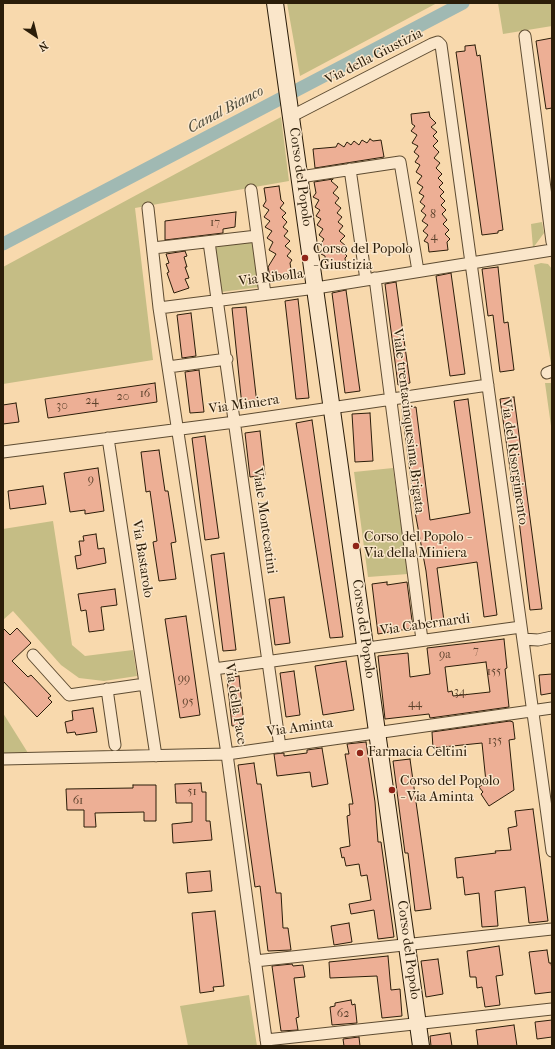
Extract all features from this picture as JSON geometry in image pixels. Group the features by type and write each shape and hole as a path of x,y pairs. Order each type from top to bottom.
{"street":[{"name":"Corso del Popolo","path":"275,3 292,115 421,1046"},
{"path":"525,36 552,242"},
{"name":"Via della Giustizia","path":"292,115 438,42 441,45 445,77"},
{"name":"Via del Risorgimento","path":"445,77 552,851"},
{"path":"300,176 400,162 418,271"},
{"name":"Viale trentacinquesima Brigata","path":"350,169 390,399 422,640"},
{"path":"251,190 265,294"},
{"name":"Via della Pace","path":"148,208 159,308 227,754 267,1043"},
{"path":"153,248 257,236"},
{"name":"Viale Montecatini","path":"209,242 280,747"},
{"name":"Via Ribolla","path":"159,308 316,288 552,250"},
{"path":"168,367 226,359"},
{"name":"Via Miniera","path":"3,452 235,422 488,385"},
{"name":"Via Bastarolo","path":"108,438 156,756"},
{"name":"Via Cabernardi","path":"214,669 521,627"},
{"path":"523,639 538,640 552,637"},
{"path":"33,655 69,694 145,684"},
{"path":"107,689 115,745"},
{"name":"Via Aminta","path":"3,759 227,754 552,708"},
{"path":"255,961 552,929"},
{"path":"267,1043 552,1009"}],"shaded area":[{"path":"287,3 437,3 300,76"},
{"path":"498,3 552,3 552,26 503,34"},
{"path":"281,117 289,181 135,208 153,360 3,384 3,267"},
{"path":"542,222 544,233 533,248 531,224"},
{"path":"254,241 260,287 221,292 215,246"},
{"path":"541,263 548,264 552,269 552,364 534,265"},
{"path":"545,383 552,383 552,433"},
{"path":"393,468 408,574 368,577 354,472"},
{"path":"53,521 72,645 85,656 133,650 137,676 104,681 79,678 61,665 13,611 3,620 3,529"},
{"path":"3,713 28,753 3,753"},
{"path":"249,995 257,1046 188,1046 180,1006"}],"building":[{"path":"552,38 552,108 546,109 536,41"},
{"path":"475,45 477,56 480,55 503,230 498,231 498,233 482,235 456,52 465,51 465,46"},
{"path":"429,112 430,117 436,123 431,127 437,132 433,136 438,141 433,146 439,152 434,158 440,163 436,168 442,174 438,178 443,183 439,187 444,192 440,196 445,201 441,205 446,210 442,214 447,220 443,224 449,230 445,234 450,239 447,242 448,250 429,252 428,243 424,241 428,235 423,231 428,225 422,221 426,215 421,211 425,206 420,202 424,196 419,193 423,187 417,183 422,176 416,172 420,165 415,162 419,156 414,152 418,146 412,143 417,135 411,131 415,126 412,124 411,114"},
{"path":"370,139 373,141 381,140 384,157 315,168 313,149 336,147 338,143 344,147 347,142 351,145 354,141 359,145 362,140 367,143"},
{"path":"333,179 331,181 338,187 333,193 339,198 335,203 341,208 337,213 342,217 338,222 343,226 339,231 345,236 340,241 346,246 342,251 347,256 345,258 346,267 326,269 325,256 321,254 325,248 320,245 324,239 319,235 323,229 317,225 321,219 316,216 320,210 315,207 319,200 313,197 316,193 314,182"},
{"path":"279,186 281,200 284,203 280,208 286,213 282,217 287,222 283,227 288,231 284,236 290,241 285,246 291,251 287,256 292,260 290,263 292,276 276,278 275,270 270,276 268,267 276,254 269,250 273,242 267,238 272,231 265,227 270,221 264,217 269,210 263,206 266,201 264,188"},
{"path":"236,212 235,227 223,229 223,233 165,240 165,221"},
{"path":"185,251 187,256 184,257 187,267 185,267 189,278 185,279 189,288 174,293 167,273 169,272 166,264 169,263 166,254"},
{"path":"498,267 504,323 508,322 514,370 500,372 493,315 488,316 482,269"},
{"path":"451,273 465,374 450,376 436,276"},
{"path":"396,282 410,383 398,385 385,284"},
{"path":"346,290 360,391 345,393 332,293"},
{"path":"298,299 309,398 296,399 285,301"},
{"path":"246,307 257,404 242,406 232,308"},
{"path":"191,313 196,356 182,358 177,315"},
{"path":"199,370 204,412 190,413 185,372"},
{"path":"155,383 157,402 48,418 45,399"},
{"path":"514,397 542,609 530,610 516,496 514,496 500,399"},
{"path":"468,399 497,615 484,617 477,562 437,568 444,621 432,623 426,571 415,512 402,409 416,407 430,520 470,513 454,401"},
{"path":"16,403 19,422 3,424 3,405"},
{"path":"370,413 373,461 355,462 352,414"},
{"path":"312,420 343,637 330,638 296,423"},
{"path":"260,431 265,475 250,477 245,433"},
{"path":"205,436 219,538 205,540 192,438"},
{"path":"159,450 165,491 168,491 176,542 171,543 176,579 159,581 153,542 157,541 150,491 146,492 141,452"},
{"path":"98,468 104,511 85,514 85,510 70,512 64,473"},
{"path":"43,486 46,504 10,509 8,491"},
{"path":"96,534 98,549 104,548 106,563 77,569 75,556 81,555 79,541 84,541 83,536"},
{"path":"224,553 236,650 223,651 211,555"},
{"path":"387,582 387,585 407,582 413,628 378,634 372,584"},
{"path":"115,589 117,605 101,607 104,630 89,632 86,610 81,611 78,594"},
{"path":"284,597 290,643 275,645 269,599"},
{"path":"186,616 200,715 180,718 165,619"},
{"path":"3,628 10,635 17,628 31,643 12,661 28,677 31,675 51,696 48,698 52,702 37,717 3,681"},
{"path":"504,639 507,668 505,669 509,707 430,718 429,714 385,719 378,656 408,653 410,677 430,674 427,648","holes":["486,662 490,692 453,696 452,691 448,692 445,667"]},
{"path":"346,661 354,710 323,715 315,666"},
{"path":"294,671 300,715 286,717 280,673"},
{"path":"552,674 552,693 541,695 539,675"},
{"path":"239,676 244,725 232,726 227,678"},
{"path":"93,708 97,732 76,735 75,732 67,733 65,722 73,720 72,711"},
{"path":"510,721 513,722 515,739 509,740 514,790 489,806 481,794 483,792 479,787 486,782 482,743 433,748 432,732"},
{"path":"366,742 375,802 378,842 381,842 394,937 378,939 374,910 351,914 349,904 371,900 367,875 361,876 359,864 346,866 344,857 342,858 340,848 350,846 347,816 350,815 349,804 353,804 345,754 349,754 347,744"},
{"path":"322,748 328,784 312,787 310,772 277,776 274,754 284,753 284,756 307,753 307,750"},
{"path":"410,759 431,909 415,911 408,853 405,853 393,761"},
{"path":"254,763 257,784 261,784 276,893 281,893 283,928 288,928 291,950 268,951 260,886 255,887 238,765"},
{"path":"201,783 202,792 206,792 206,821 210,821 212,840 173,843 172,824 192,822 192,803 176,803 175,784"},
{"path":"133,785 156,785 156,821 144,821 144,812 95,813 96,827 84,827 84,810 67,810 66,789 133,788"},
{"path":"533,809 548,921 529,923 525,887 495,891 498,926 482,927 479,893 465,895 463,877 457,878 455,858 496,853 495,851 511,850 508,828 517,826 515,811"},
{"path":"210,871 212,891 188,893 186,873"},
{"path":"215,911 224,986 213,987 214,991 200,993 192,913"},
{"path":"349,923 352,942 334,945 331,926"},
{"path":"499,946 503,975 496,976 500,1005 485,1007 482,987 477,988 476,977 470,977 467,951"},
{"path":"547,950 549,963 551,963 552,970 552,992 535,994 529,952"},
{"path":"388,956 391,990 400,989 402,1016 382,1018 377,976 330,978 329,962"},
{"path":"438,959 443,994 426,997 421,961"},
{"path":"292,964 293,966 303,965 305,977 294,978 299,1017 296,1018 298,1030 281,1031 272,966"},
{"path":"351,1000 352,1005 355,1004 357,1023 332,1025 330,1007 335,1006 335,1003"},
{"path":"552,1020 552,1037 537,1039 535,1022"},
{"path":"514,1025 517,1046 478,1046 476,1030"},
{"path":"450,1033 452,1046 431,1046 430,1036"},
{"path":"359,1037 360,1046 344,1046 343,1039"}],"waterway":[{"name":"Canal Bianco","path":"3,244 463,3"}],"place":[{"name":"Corso del Popolo - Giustizia","path":"305,258"},
{"name":"Corso del Popolo - Via della Miniera","path":"356,546"},
{"name":"Farmacia Celtini","path":"360,753"},
{"name":"Corso del Popolo - Via Aminta","path":"392,790"}]}
